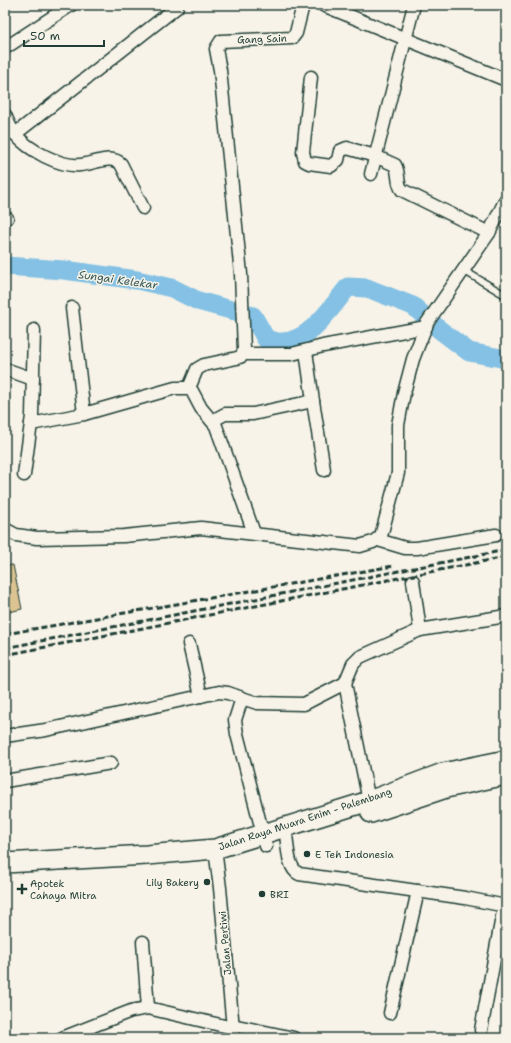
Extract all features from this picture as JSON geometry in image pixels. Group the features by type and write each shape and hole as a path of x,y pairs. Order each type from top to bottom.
{"main road":[{"name":"Jalan Raya Muara Enim - Palembang","path":"372,807 443,773 506,760"},
{"name":"Jalan Raya Muara Enim - Palembang","path":"5,875 216,854 372,807 506,774"},
{"name":"Jalan Raya Muara Enim - Palembang","path":"5,863 147,855 216,854"}],"street":[{"path":"5,48 71,5"},
{"name":"Gang Sain","path":"243,354 241,274 220,70 216,49 221,41 292,38 296,33 303,5"},
{"path":"323,5 506,80"},
{"path":"371,174 414,5"},
{"path":"15,134 177,7"},
{"path":"311,77 303,152 305,161 330,166 338,160 340,151 347,148 375,156 396,165 397,182 402,190 489,233"},
{"path":"5,115 15,134 30,147 62,163 81,165 111,159 117,160 122,164 143,208"},
{"path":"378,540 381,536 398,473 398,424 413,359 426,325 489,233 506,199"},
{"path":"72,308 84,414"},
{"path":"189,388 197,369 204,365 237,358 243,354 292,354 426,325"},
{"path":"24,474 31,424 34,330"},
{"path":"306,351 324,470"},
{"path":"5,370 33,379"},
{"path":"31,424 84,414 175,388 189,388 201,408 216,426 254,533"},
{"path":"212,420 225,414 253,414 313,401"},
{"path":"5,530 16,535 37,538 124,536 201,528 360,546 378,540 405,548 417,548 496,535"},
{"path":"413,582 420,630"},
{"path":"372,807 345,683 353,664 360,657 420,630 506,616"},
{"path":"190,644 201,696"},
{"path":"5,736 46,730 219,692 242,698 257,704 304,704 345,683"},
{"path":"242,698 236,720 237,734 265,840"},
{"path":"5,781 111,763"},
{"path":"286,834 291,866 294,871 299,874 418,891 505,906 481,1030"},
{"name":"Jalan Pertiwi","path":"216,854 232,1030"},
{"path":"390,1013 418,891"},
{"path":"143,942 148,1008"},
{"path":"62,1038 131,1011 148,1008 232,1030 294,1038"}],"lane":[{"path":"463,270 505,295"}],"building":[{"path":"13,565 22,609 5,613 5,566"}],"waterway":[{"name":"Sungai Kelekar","path":"5,266 64,270 137,280 172,288 198,301 253,316 266,339 278,342 292,340 311,330 320,322 348,287 367,288 413,306 440,330 469,352 506,359"}],"railway":[{"path":"5,648 506,550"},
{"path":"5,655 506,557"},
{"path":"5,634 393,566"}],"place":[{"name":"E Teh Indonesia","path":"307,854"},
{"name":"Lily Bakery","path":"207,882"},
{"name":"Apotek Cahaya Mitra","path":"22,889"},
{"name":"BRI","path":"262,894"}]}
